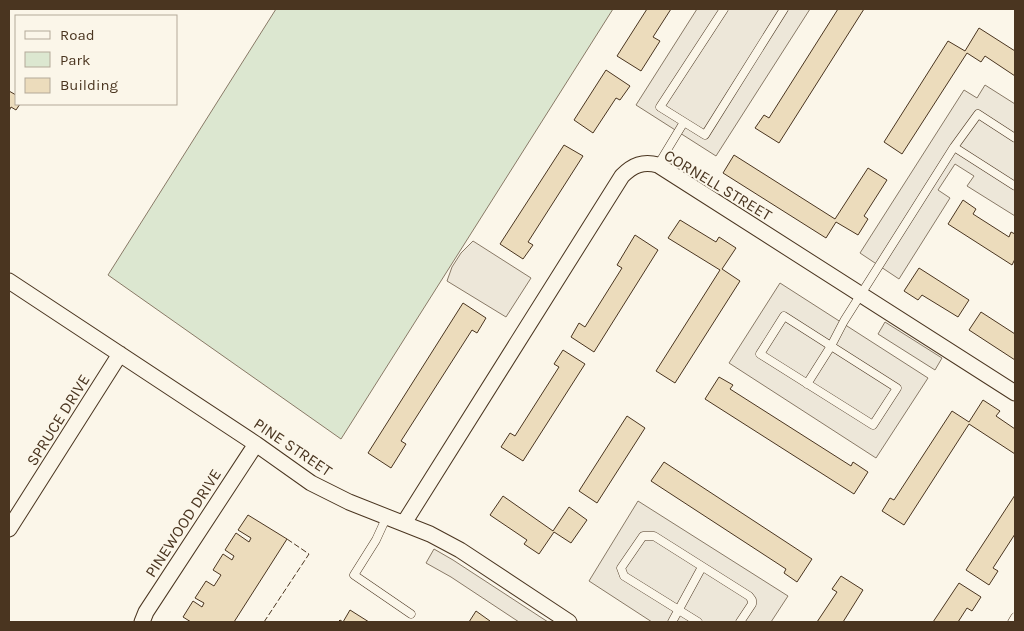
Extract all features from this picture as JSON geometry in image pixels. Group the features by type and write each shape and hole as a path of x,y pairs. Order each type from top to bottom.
{"street":[{"name":"CORNELL STREET","path":"404,523 622,176 630,168 642,163 658,165 1015,393"},
{"name":"PINE STREET","path":"9,281 256,444 311,483 349,502 430,534 460,550 569,622"},
{"name":"SPRUCE DRIVE","path":"9,529 120,354"},
{"name":"PINEWOOD DRIVE","path":"142,622 146,612 256,444"}],"lane":[{"path":"724,9 660,107 705,135 784,9"},
{"path":"807,384 860,294 954,147 978,114 1015,138"},
{"path":"658,165 684,122"},
{"path":"954,147 1015,186"},
{"path":"784,316 831,346 897,388 873,425 760,354 784,316"},
{"path":"387,516 376,540 354,575 411,614"},
{"path":"698,622 624,576 621,568 643,536 654,536 749,596 752,604 740,622"},
{"path":"672,622 702,567"},
{"path":"1012,622 1015,617"}],"green space":[{"path":"276,9 613,9 341,439 108,275"}],"shaded area":[{"path":"697,9 810,9 716,156 636,105"},
{"path":"985,85 1015,104 1015,216 967,186 974,176 955,164 938,190 950,198 899,279 860,253 964,90 977,98"},
{"path":"473,241 531,278 506,317 447,281 452,267 461,253"},
{"path":"780,283 928,378 876,458 729,363"},
{"path":"885,322 942,358 935,370 878,334"},
{"path":"638,501 788,596 771,622 652,622 589,581"},
{"path":"434,549 548,622 519,622 451,577 426,563"}],"building":[{"path":"647,9 671,9 653,37 660,41 641,71 617,56"},
{"path":"838,9 864,9 779,143 755,128 764,115 769,118"},
{"path":"979,28 1015,51 1015,76 985,56 981,62 967,53 902,154 884,142 948,41 965,51"},
{"path":"606,70 630,86 620,100 616,98 593,133 574,120"},
{"path":"9,91 15,94 15,105 19,105 16,110 11,107 9,111"},
{"path":"564,145 583,156 528,242 533,245 523,259 500,244"},
{"path":"734,155 835,219 868,168 887,180 864,216 868,219 858,235 836,222 826,238 723,173"},
{"path":"963,200 976,209 973,214 1009,237 1011,232 1015,234 1015,259 1012,265 948,224"},
{"path":"680,220 716,242 719,237 736,248 722,269 740,281 675,383 656,371 720,270 668,238"},
{"path":"635,235 658,250 594,352 571,337 579,323 585,327 622,268 617,265"},
{"path":"919,268 969,300 958,317 922,295 918,300 904,291"},
{"path":"463,303 486,318 477,333 472,330 401,441 406,444 391,468 368,453"},
{"path":"981,312 1015,334 1015,360 969,330"},
{"path":"563,350 585,364 523,461 501,447 510,433 515,436 559,367 554,364"},
{"path":"719,377 733,385 730,389 851,466 853,462 868,472 854,494 705,399"},
{"path":"983,400 1000,411 996,416 1015,429 1015,454 969,424 904,525 882,511 890,498 894,500 952,411 969,422"},
{"path":"627,416 645,428 597,503 579,491"},
{"path":"664,462 812,559 797,582 784,573 786,569 651,481"},
{"path":"1015,495 1015,534 993,568 998,571 989,585 966,570"},
{"path":"503,496 553,531 569,507 587,520 571,543 554,532 539,554 524,544 527,540 490,515"},
{"path":"248,515 287,539 234,622 191,622 183,617 193,601 202,607 204,603 195,598 206,581 214,586 221,575 213,570 223,554 232,560 234,556 225,550 236,533 249,542 251,538 238,530"},
{"path":"841,576 863,590 843,622 817,622 837,592 832,589"},
{"path":"959,583 981,597 972,611 967,608 958,622 933,622"},
{"path":"350,610 369,622 343,622"},
{"path":"476,611 490,621 469,622"}],"fence":[{"path":"264,622 309,554 287,539"}]}
